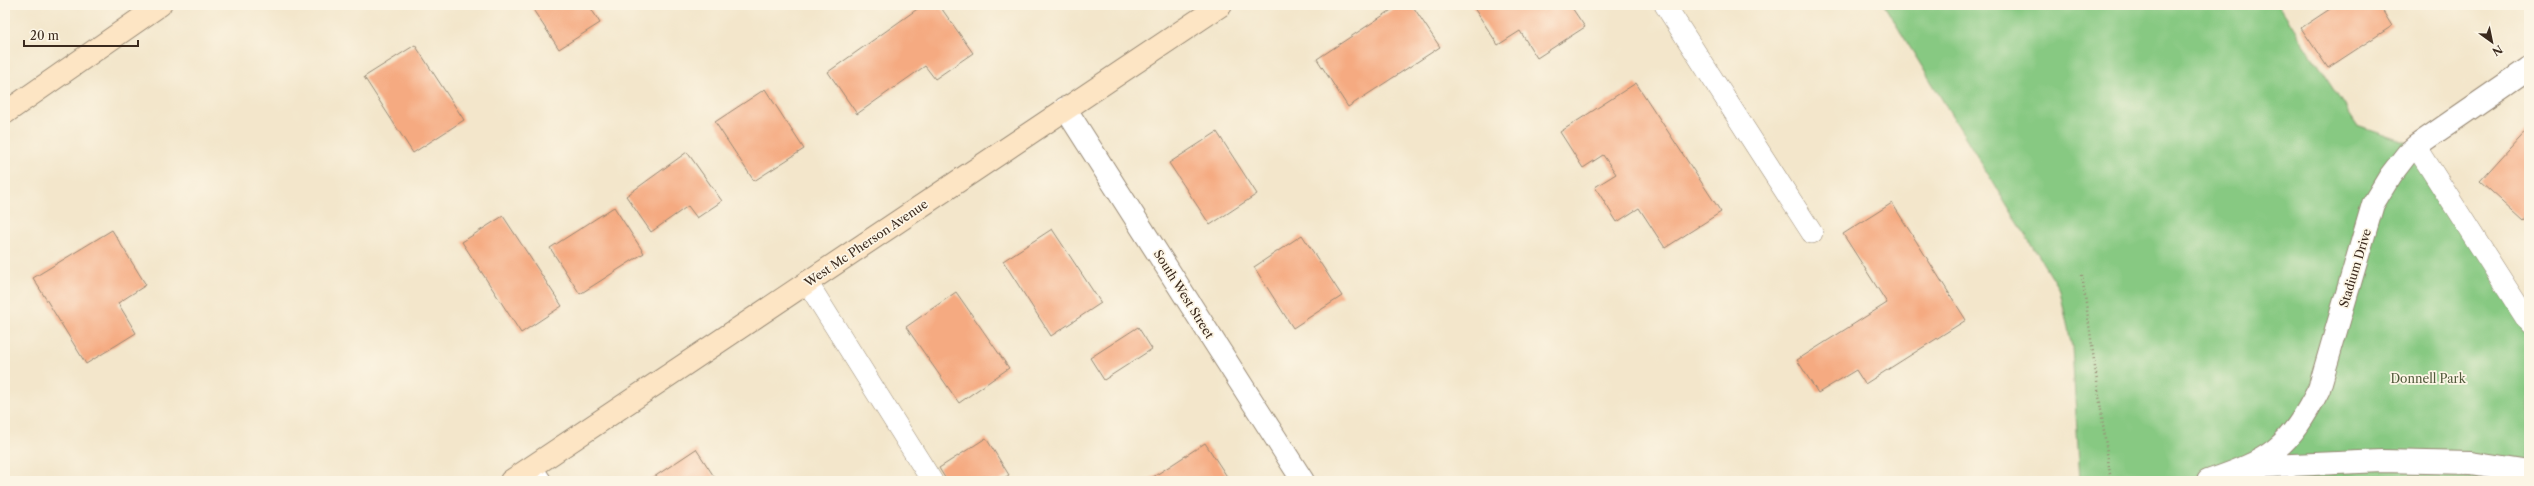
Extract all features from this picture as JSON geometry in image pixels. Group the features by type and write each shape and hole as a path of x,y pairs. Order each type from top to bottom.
{"street":[{"path":"5,113 160,5"},
{"name":"West Mc Pherson Avenue","path":"511,481 536,474 807,282 1221,5"},
{"name":"Stadium Drive","path":"2208,481 2249,467 2272,453 2291,435 2306,413 2319,389 2373,204 2390,176 2407,154 2416,146 2529,68"},
{"name":"South West Street","path":"1066,108 1303,481"},
{"path":"2249,467 2389,462 2471,463 2529,472"}],"lane":[{"path":"1665,5 1812,233"},
{"path":"2416,146 2529,323"},
{"path":"807,282 932,481"}],"path":[{"path":"2082,276 2111,481"}],"green space":[{"name":"Donnell Park","path":"1884,5 2279,5 2357,126 2416,146 2529,323 2529,481 2080,481 2072,347 2060,291"}],"building":[{"path":"530,5 589,5 600,23 559,49"},
{"path":"923,5 939,5 973,53 935,79 925,66 857,114 828,72"},
{"path":"1399,5 1412,5 1440,47 1348,107 1317,59"},
{"path":"1472,5 1570,5 1585,27 1537,58 1520,31 1498,45"},
{"path":"2336,5 2379,5 2392,26 2328,68 2301,28"},
{"path":"415,45 464,120 413,153 364,77"},
{"path":"1636,83 1721,212 1665,248 1639,208 1617,222 1595,187 1616,174 1603,155 1583,168 1560,132"},
{"path":"765,89 804,149 754,181 715,122"},
{"path":"2529,127 2529,215 2524,221 2480,181"},
{"path":"1217,132 1257,194 1210,225 1169,163"},
{"path":"687,152 722,201 697,218 688,206 651,232 626,196"},
{"path":"1892,203 1966,320 1865,384 1856,370 1818,393 1797,360 1887,303 1843,234"},
{"path":"614,207 644,253 580,294 550,248"},
{"path":"503,216 562,306 521,333 462,242"},
{"path":"1052,229 1101,303 1051,336 1003,261"},
{"path":"112,230 146,285 118,303 136,333 86,364 33,278"},
{"path":"1302,235 1342,296 1293,328 1254,267"},
{"path":"956,292 1009,368 959,403 906,327"},
{"path":"1138,327 1152,349 1104,380 1090,358"},
{"path":"986,438 1009,475 999,481 947,481 939,468"},
{"path":"1205,443 1230,481 1147,481"},
{"path":"696,449 717,481 648,481"}]}
